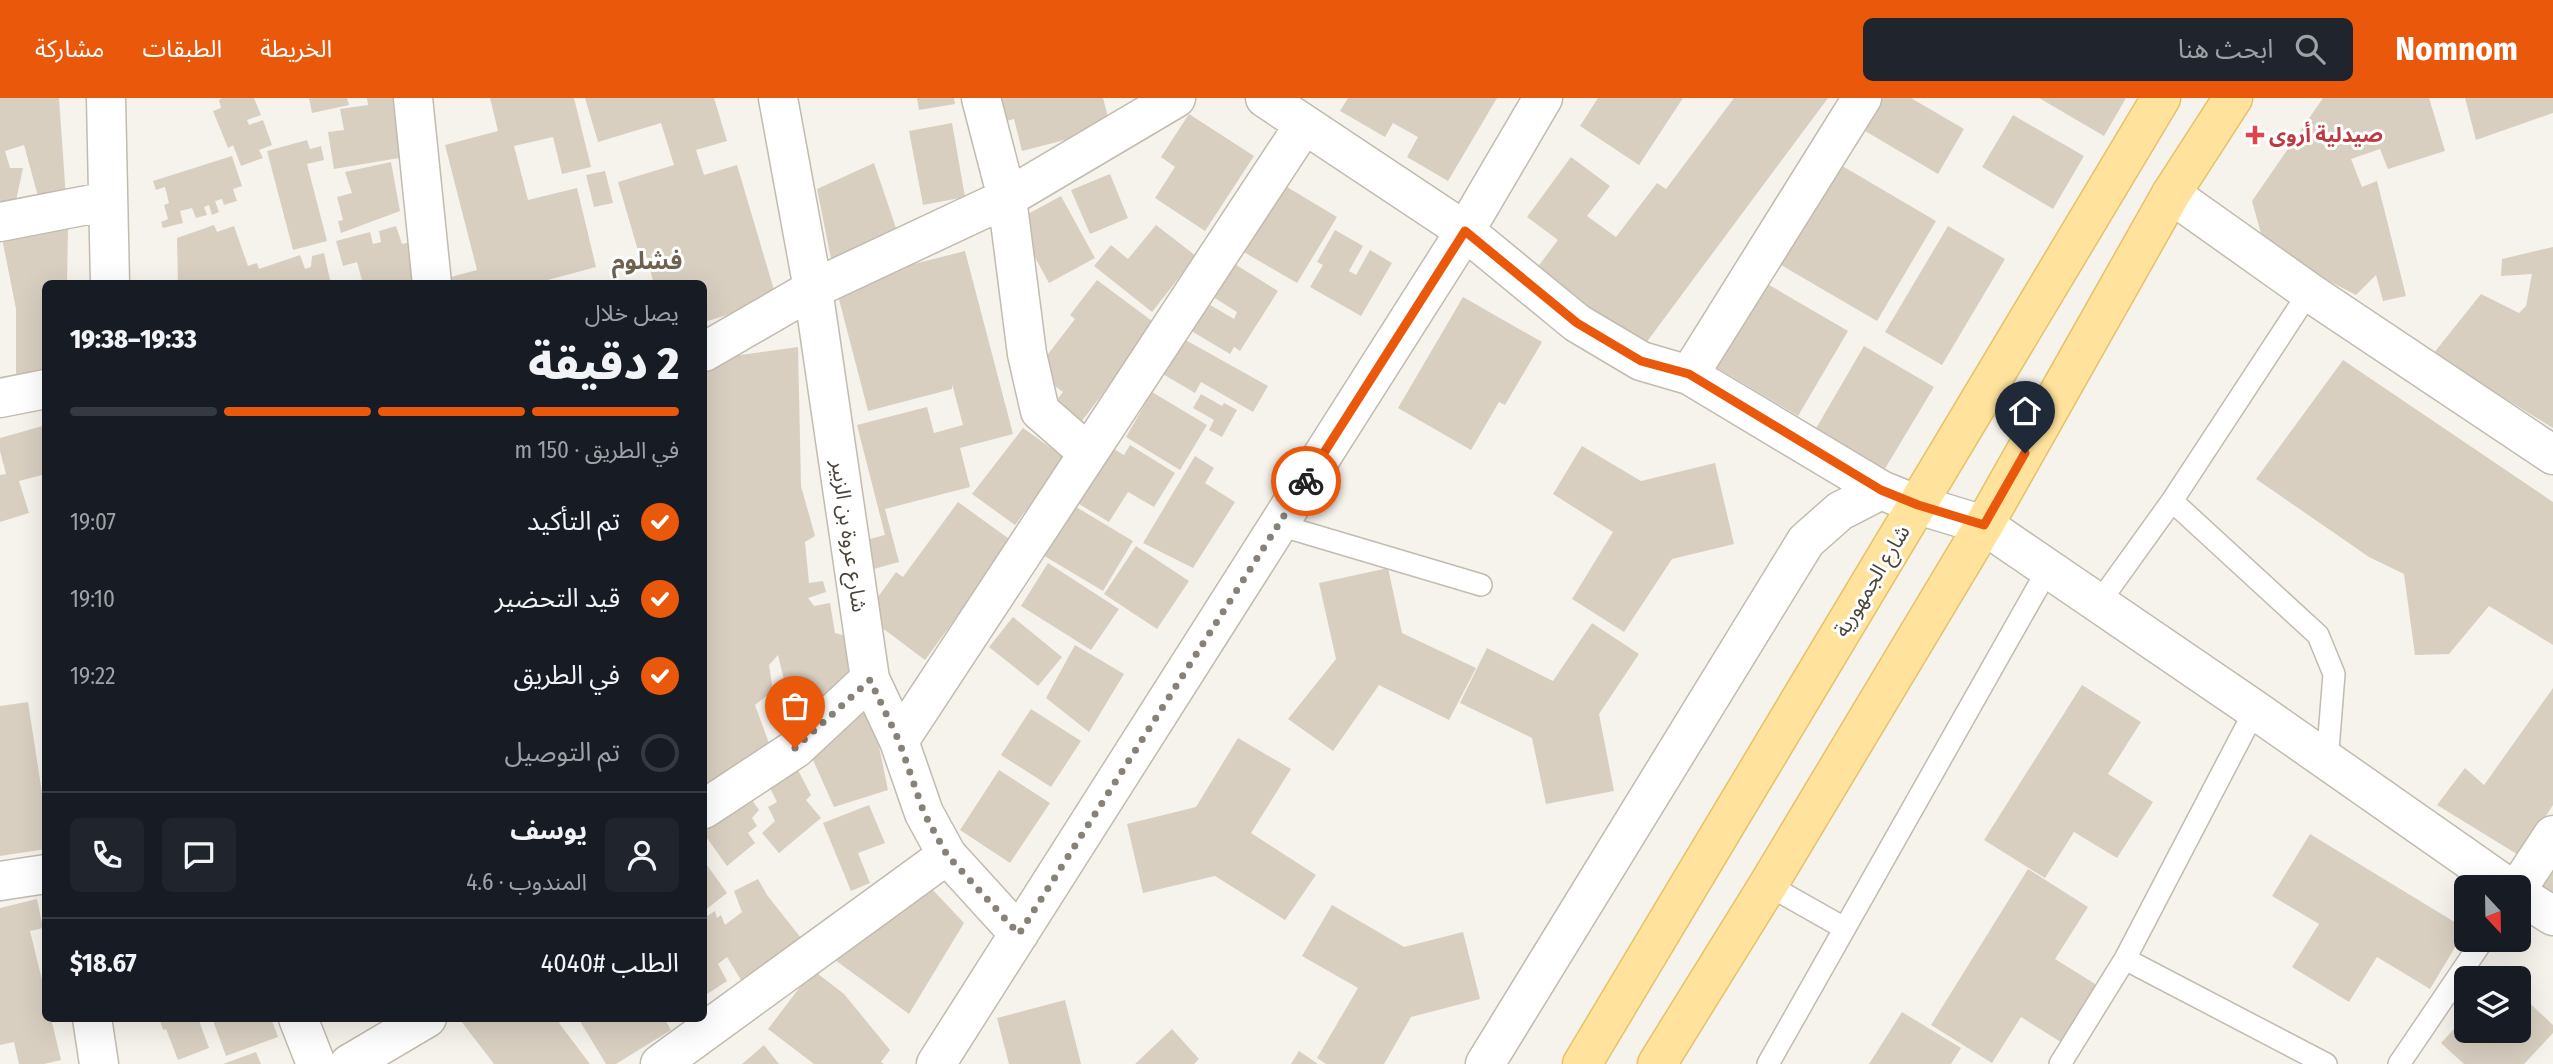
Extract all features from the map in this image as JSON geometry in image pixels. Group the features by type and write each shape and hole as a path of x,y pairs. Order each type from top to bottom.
{"main road":[{"name":"شارع الجمهورية","path":"1582,1064 2161,98"},
{"path":"1657,1064 1768,886 1984,525 2171,194 2233,98"}],"street":[{"path":"106,98 110,280"},
{"path":"413,98 432,280"},
{"name":"شارع عروة بن الزبير","path":"778,98 813,289 870,680 899,741 924,813 947,855 1019,934"},
{"path":"981,98 1007,198 1027,355 1040,411 1088,453"},
{"path":"707,350 813,289 1007,198 1175,98"},
{"path":"1265,98 1465,231 1577,323 1641,361 1689,374 1881,490 1918,505 1984,525 2491,875"},
{"path":"936,1064 1465,231 1543,98"},
{"path":"1689,374 1862,98"},
{"path":"899,741 1304,125"},
{"path":"2171,194 2309,292 2553,454"},
{"path":"0,222 108,201"},
{"path":"0,398 42,390"},
{"path":"1485,1064 1806,541 1840,511 1881,490"},
{"path":"707,807 795,748 870,680"},
{"path":"2527,875 2553,835"},
{"path":"660,1064 947,855"},
{"path":"0,881 42,875"},
{"path":"2531,902 2553,916"},
{"path":"93,1022 99,1064"},
{"path":"300,1022 316,1064"},
{"path":"349,1064 412,1033"}],"lane":[{"path":"2098,604 2172,501 2309,292"},
{"path":"2172,501 2318,635 2334,674 2326,762"},
{"path":"1279,525 1481,585"},
{"path":"1768,1064 2048,569"},
{"path":"2060,1064 2125,959 2255,710"},
{"path":"1768,886 1844,928"},
{"path":"2399,1064 2475,952"},
{"path":"2125,959 2326,1064"}],"building":[{"path":"0,98 59,98 66,198 39,200 24,145 5,151 10,168 23,168 15,205 0,207"},
{"path":"254,98 261,115 247,120 249,125 263,120 272,145 259,150 263,158 241,166 233,145 228,148 213,111 221,108 219,100"},
{"path":"309,98 347,98 349,105 312,113"},
{"path":"367,98 402,98 411,156 334,169 328,132 344,130 340,109 368,105"},
{"path":"490,98 574,98 591,167 562,174 553,137 514,146 528,200 577,188 596,267 548,280 451,280 451,277 477,270 445,145 498,131"},
{"path":"585,98 714,98 727,141 696,150 704,175 737,165 777,300 707,321 707,280 653,280 645,252 639,254 618,182 674,165 661,123 598,142"},
{"path":"917,98 954,98 955,104 919,110"},
{"path":"989,98 1103,98 1111,128 1022,151 1014,119 995,124"},
{"path":"1348,98 1497,98 1448,181 1407,157 1418,137 1393,123 1385,137 1340,111"},
{"path":"1598,98 1683,98 1639,165 1580,126"},
{"path":"1734,98 1828,98 1637,355 1531,276 1558,240 1527,217 1571,157 1610,186 1587,216 1616,237 1657,183 1666,189"},
{"path":"1878,98 1911,98 1964,129 1938,174 1860,128"},
{"path":"2039,98 2126,98 2104,136"},
{"path":"2323,98 2429,98 2445,151 2388,169 2380,149 2351,159 2362,187 2377,181 2406,296 2383,301 2376,275 2356,295 2265,248 2252,201"},
{"path":"2465,98 2553,98 2553,113 2476,140"},
{"path":"1189,114 1254,156 1205,231 1155,198 1175,167 1161,157"},
{"path":"2013,115 2084,156 2053,209 1982,167"},
{"path":"952,123 965,197 923,205 909,131"},
{"path":"307,140 310,149 321,146 324,160 307,164 327,241 293,250 267,151"},
{"path":"232,156 242,186 233,189 237,201 224,205 222,199 215,201 219,212 212,215 209,205 204,207 207,215 196,218 192,208 180,211 183,223 163,228 161,222 168,219 164,205 169,203 165,187 156,190 153,181"},
{"path":"1827,157 1936,221 1877,321 1769,258"},
{"path":"391,162 400,211 341,233 338,221 343,220 337,197 352,193 345,172"},
{"path":"874,163 896,228 832,264 817,189"},
{"path":"605,171 613,203 594,207 586,175"},
{"path":"1110,174 1128,218 1090,234 1071,190"},
{"path":"1282,184 1337,217 1297,283 1242,251"},
{"path":"1061,196 1095,258 1049,283 1015,221"},
{"path":"214,225 217,232 234,226 248,266 257,263 259,269 300,255 305,269 311,267 312,256 324,253 330,280 178,280 177,238"},
{"path":"1156,225 1196,256 1152,312 1094,266 1111,245 1128,259"},
{"path":"396,226 402,244 418,240 418,280 362,280 357,262 343,266 336,241 370,232 373,244 381,242 379,231"},
{"path":"1948,226 2005,259 1942,365 1885,332"},
{"path":"68,228 67,280 42,280 42,386 16,391 16,309 1,233"},
{"path":"1335,230 1363,246 1349,271 1356,275 1370,250 1392,263 1361,316 1310,287 1323,265 1317,262"},
{"path":"2553,247 2553,428 2433,354 2481,294 2519,313 2526,306 2532,274 2501,276 2502,259"},
{"path":"965,251 1013,434 960,448 970,487 885,509 899,562 870,570 862,541 885,535 857,425 927,407 934,433 963,425 952,384 952,389 868,411 835,284"},
{"path":"1225,258 1278,291 1240,351 1234,347 1230,354 1178,323 1195,296 1234,319 1237,312 1205,292"},
{"path":"1097,280 1156,324 1072,434 1046,414 1063,392 1035,371 1075,319 1070,315"},
{"path":"1764,282 1848,331 1798,416 1714,366"},
{"path":"1463,297 1542,342 1505,405 1499,402 1471,450 1398,408"},
{"path":"1182,338 1268,386 1253,412 1201,382 1195,393 1161,373"},
{"path":"1864,346 1934,387 1880,477 1811,437"},
{"path":"798,347 801,486 815,536 805,542 809,583 823,581 826,592 808,598 814,606 830,603 835,633 843,635 857,677 801,718 791,688 785,684 778,655 769,665 773,691 755,705 773,754 707,794 707,366 725,357"},
{"path":"2343,360 2553,502 2553,645 2489,606 2449,654 2415,655 2404,574 2369,557 2256,479"},
{"path":"1152,392 1207,425 1180,470 1126,437"},
{"path":"1201,394 1222,406 1224,403 1237,410 1222,437 1209,430 1214,420 1193,408"},
{"path":"42,426 42,475 19,481 29,513 0,522 0,475 6,474 0,451 0,438"},
{"path":"1023,428 1065,458 1015,525 972,494"},
{"path":"1130,445 1175,473 1154,507 1128,492 1109,522 1074,501 1097,464 1102,467 1114,449 1124,455"},
{"path":"1582,446 1641,481 1715,463 1734,544 1672,559 1624,632 1572,599 1613,532 1553,494"},
{"path":"1195,456 1214,468 1205,483 1235,502 1193,568 1143,543"},
{"path":"958,502 1012,541 925,660 865,615 896,572 903,577"},
{"path":"1071,504 1133,541 1103,591 1041,554"},
{"path":"1136,546 1189,581 1157,629 1104,594"},
{"path":"1048,563 1119,609 1091,650 1021,606"},
{"path":"1388,568 1402,633 1476,668 1449,720 1379,685 1333,751 1288,719 1336,659 1319,583"},
{"path":"1013,617 1062,657 1038,686 989,647"},
{"path":"1592,623 1639,654 1599,714 1614,791 1546,804 1532,738 1460,703 1487,648 1553,681"},
{"path":"1075,645 1124,674 1089,732 1046,698"},
{"path":"2082,685 2141,722 2108,774 2153,802 2117,858 2074,832 2045,878 1984,840"},
{"path":"2553,688 2553,805 2520,856 2437,805 2465,768 2484,785"},
{"path":"28,702 42,793 42,850 0,856 0,706"},
{"path":"871,708 888,790 834,807 809,751"},
{"path":"1031,709 1081,741 1051,787 1001,755"},
{"path":"1238,738 1291,769 1251,833 1316,875 1285,920 1215,876 1143,893 1127,824 1196,807"},
{"path":"797,768 811,795 806,800 821,818 779,853 762,833 775,821 768,807 777,802 767,782"},
{"path":"999,770 1050,803 1010,863 960,830"},
{"path":"748,794 759,810 752,818 757,826 748,833 755,843 727,866 707,838 707,828"},
{"path":"869,805 885,843 858,853 870,883 851,891 823,823"},
{"path":"2310,834 2454,922 2454,949 2430,989 2377,957 2349,1002 2292,967 2319,924 2272,896"},
{"path":"2553,862 2553,898 2536,886"},
{"path":"707,865 727,893 707,909"},
{"path":"2028,869 2088,907 2055,959 2100,987 2064,1044 2021,1017 1992,1063 1931,1025"},
{"path":"758,879 767,895 801,938 741,980 727,957 718,964 727,981 707,994 707,916 715,911 717,918 721,915 725,925 742,912 734,891"},
{"path":"932,889 964,923 909,1014 835,960"},
{"path":"37,899 42,928 30,931 42,980 42,1022 52,1022 61,1060 44,1064 19,1064 14,1042 0,1045 0,908"},
{"path":"1332,905 1404,947 1463,932 1480,999 1411,1017 1384,1064 1326,1064 1317,1058 1358,988 1302,956"},
{"path":"813,970 844,994 890,1050 881,1062 884,1064 814,1064 768,1029"},
{"path":"1065,1000 1081,1064 1009,1064 997,1018"},
{"path":"2531,1004 2553,1025 2553,1033 2524,1064 2464,1064 2441,1043 2454,1029 2454,1043 2531,1043"},
{"path":"1902,1012 1961,1048 1951,1064 1869,1064"},
{"path":"160,1022 199,1022 209,1048 178,1060 166,1029 163,1030"},
{"path":"213,1022 272,1022 278,1037 226,1056"},
{"path":"462,1022 560,1022 590,1064 494,1064"},
{"path":"580,1022 666,1022 671,1030 616,1064 606,1064"},
{"path":"1172,1029 1199,1059 1194,1064 1135,1064"},
{"path":"764,1045 779,1064 742,1064"},
{"path":"1299,1051 1318,1064 1291,1064"},
{"path":"256,1052 261,1064 223,1064"}],"way so far":[{"path":"795,748 870,680 899,741 924,813 947,855 1019,934 1306,481"}],"place":[{"name":"صيدلية أروى","path":"2255,135"}],"district":[{"name":"فشلوم","path":"647,261"}],"route":[{"path":"1306,481 1465,231 1577,323 1641,361 1689,374 1881,490 1918,505 1984,525 2025,453"}]}
